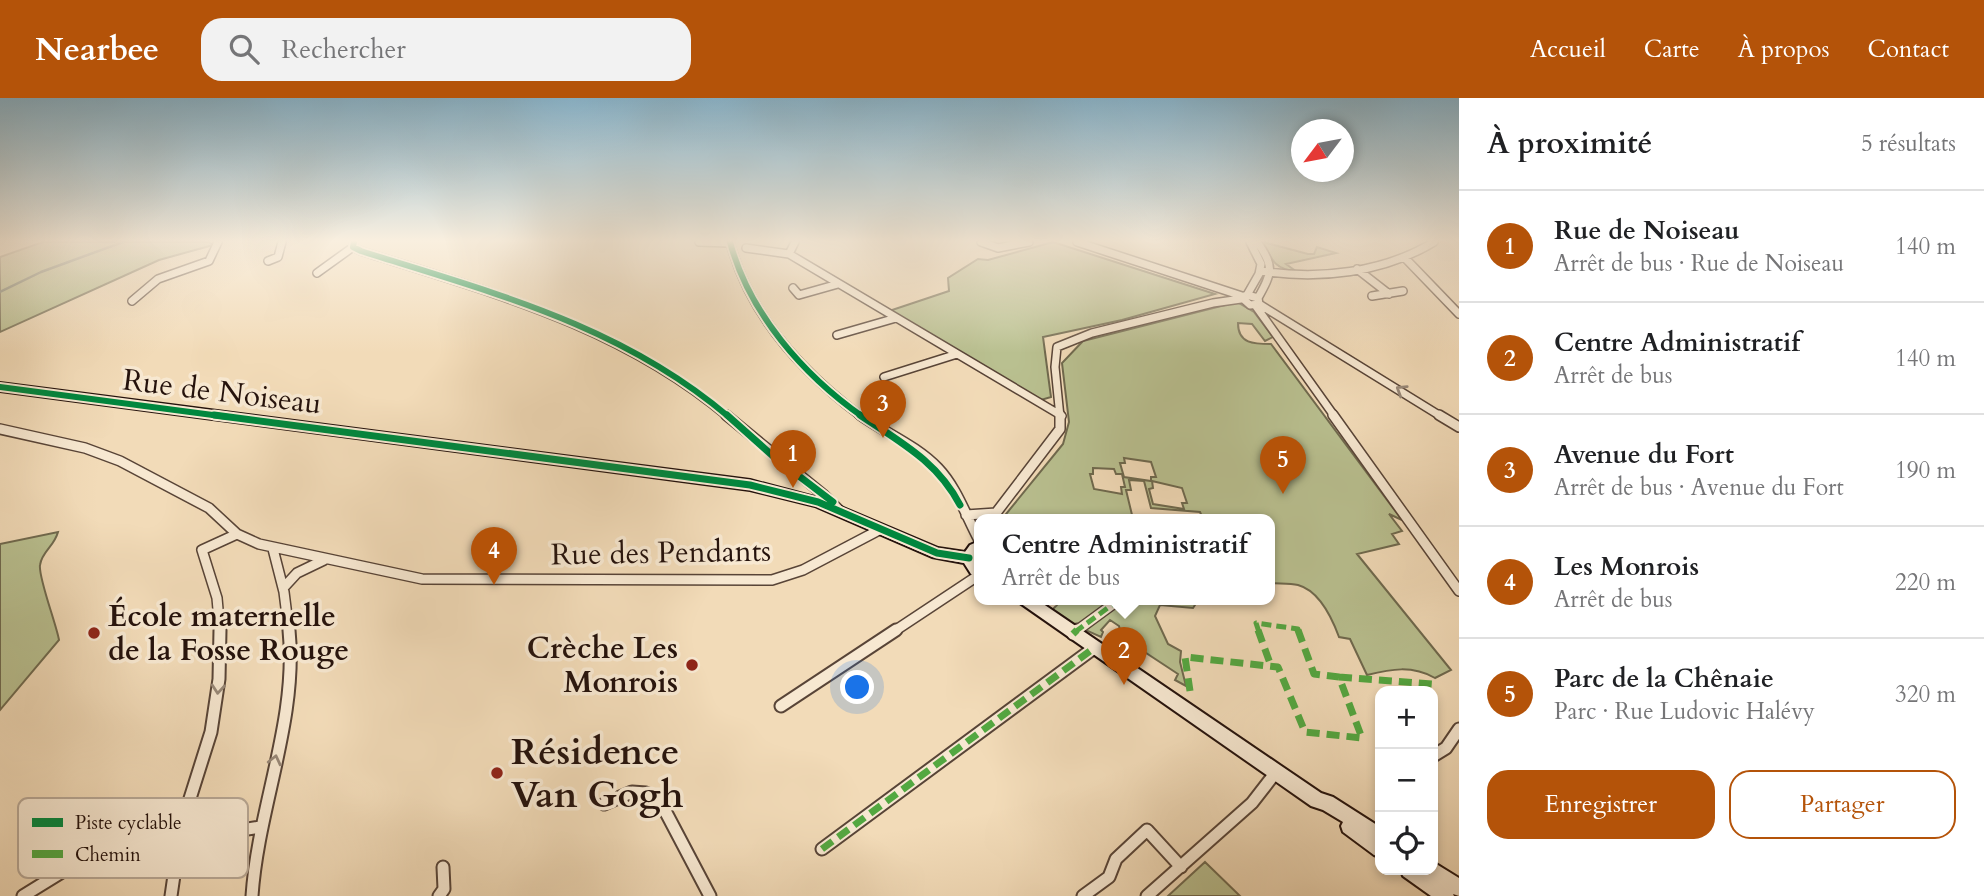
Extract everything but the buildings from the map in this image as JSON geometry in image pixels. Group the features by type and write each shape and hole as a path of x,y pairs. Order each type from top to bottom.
{"street":[{"path":"132,301 158,279"},
{"path":"456,279 531,305 607,337 655,362 708,398 784,464 831,500 840,511"},
{"path":"743,279 763,315 806,367 860,415 937,467 952,485 974,533"},
{"path":"830,279 1062,416"},
{"path":"1191,279 1257,302 1459,426"},
{"path":"998,514 1060,429 1062,416 1054,359 1058,346 1068,340 1243,296 1255,279"},
{"path":"1257,302 1269,279"},
{"path":"1371,279 1389,293"},
{"path":"1425,279 1459,314"},
{"path":"793,288 799,295 838,284"},
{"path":"1372,296 1403,291"},
{"path":"1257,302 1459,591"},
{"path":"837,335 896,318"},
{"path":"884,377 957,354"},
{"name":"Rue de Noiseau","path":"0,387 710,478 794,495 840,511 937,553 969,558"},
{"name":"Rue des Pendants","path":"0,429 85,448 120,461 209,508 237,534 273,549 422,579 772,580 803,570 881,529"},
{"path":"965,515 974,515"},
{"path":"192,798 205,756 217,699 220,650 217,601 202,550 237,534"},
{"path":"974,547 969,558 974,569"},
{"path":"252,896 260,827 285,720 291,663 285,586 273,549"},
{"path":"285,586 297,573 324,560"},
{"path":"780,706 974,577"},
{"path":"1033,605 1317,800 1327,803 1375,833"},
{"path":"1073,634 1086,620 1100,615 1112,605"},
{"path":"822,849 1094,648"},
{"path":"1438,753 1446,748 1459,729"},
{"path":"1147,896 1252,803 1276,772"},
{"path":"604,804 631,790 650,794 661,803 710,896"},
{"path":"1317,800 1322,808 1375,845"},
{"path":"248,829 260,827"},
{"path":"1083,896 1109,877 1116,859 1147,830 1181,867"},
{"path":"439,896 444,889 443,867"},
{"path":"1438,874 1459,888"},
{"path":"1416,875 1445,896"},
{"path":"23,896 52,878"},
{"path":"171,896 173,878"}],"green space":[{"path":"0,279 117,279 0,332"},
{"path":"948,279 1169,279 1215,294 1122,320 1043,337 1051,397 1041,400 889,311 949,291"},
{"path":"1237,302 1254,312 1273,337 1265,341 1252,324 1238,323 1241,335 1253,343 1271,344 1402,520 1389,514 1402,531 1392,534 1399,544 1357,554 1451,670 1435,678 1418,671 1401,669 1367,675 1350,639 1339,637 1329,614 1313,593 1298,585 1275,583 1275,514 1201,514 1151,508 1144,481 1129,480 1131,490 1126,490 1132,514 1006,514 1063,444 1069,422 1062,363 1083,341","holes":["1124,458 1151,462 1156,477 1151,477 1151,481 1124,477 1120,463 1125,463","1093,468 1114,469 1116,474 1122,474 1125,487 1121,487 1122,494 1094,489 1090,474 1093,474","1152,481 1182,488 1187,503 1182,503 1184,509 1153,504 1149,489 1153,488"]},
{"path":"58,532 43,556 40,571 59,640 0,710 0,544"},
{"path":"1057,605 1160,605 1155,616 1168,644 1181,651 1180,662 1186,686 1175,680 1178,674 1122,637 1119,626 1110,620 1101,630 1101,637 1063,620 1052,610"},
{"path":"1160,605 1195,605 1193,608"},
{"path":"1205,862 1240,896 1168,896"}],"waterway":[{"path":"0,292 26,279"}],"marked path":[{"path":"1073,634 1083,624 1112,605"},
{"path":"1190,691 1185,657 1278,667 1305,732 1362,738 1339,677 1314,674 1298,629 1256,623 1271,666"},
{"path":"822,849 1094,648"},
{"path":"1339,677 1432,684"}],"cycle path":[{"path":"451,279 583,326 654,361 701,394 774,457 833,502"},
{"path":"742,279 762,315 799,360 859,414 929,462 941,474 960,505"},
{"path":"0,387 750,485 818,502 937,553 969,558"}],"place":[{"name":"Avenue du Fort","path":"883,438"},
{"name":"Rue de Noiseau","path":"793,488"},
{"name":"Parc de la Chênaie","path":"1283,494"},
{"name":"Les Monrois","path":"494,585"},
{"name":"École maternelle de la Fosse Rouge","path":"94,633"},
{"name":"Crèche Les Monrois","path":"692,665"},
{"name":"Centre Administratif","path":"1124,685"},
{"name":"Résidence Van Gogh","path":"497,773"}]}
